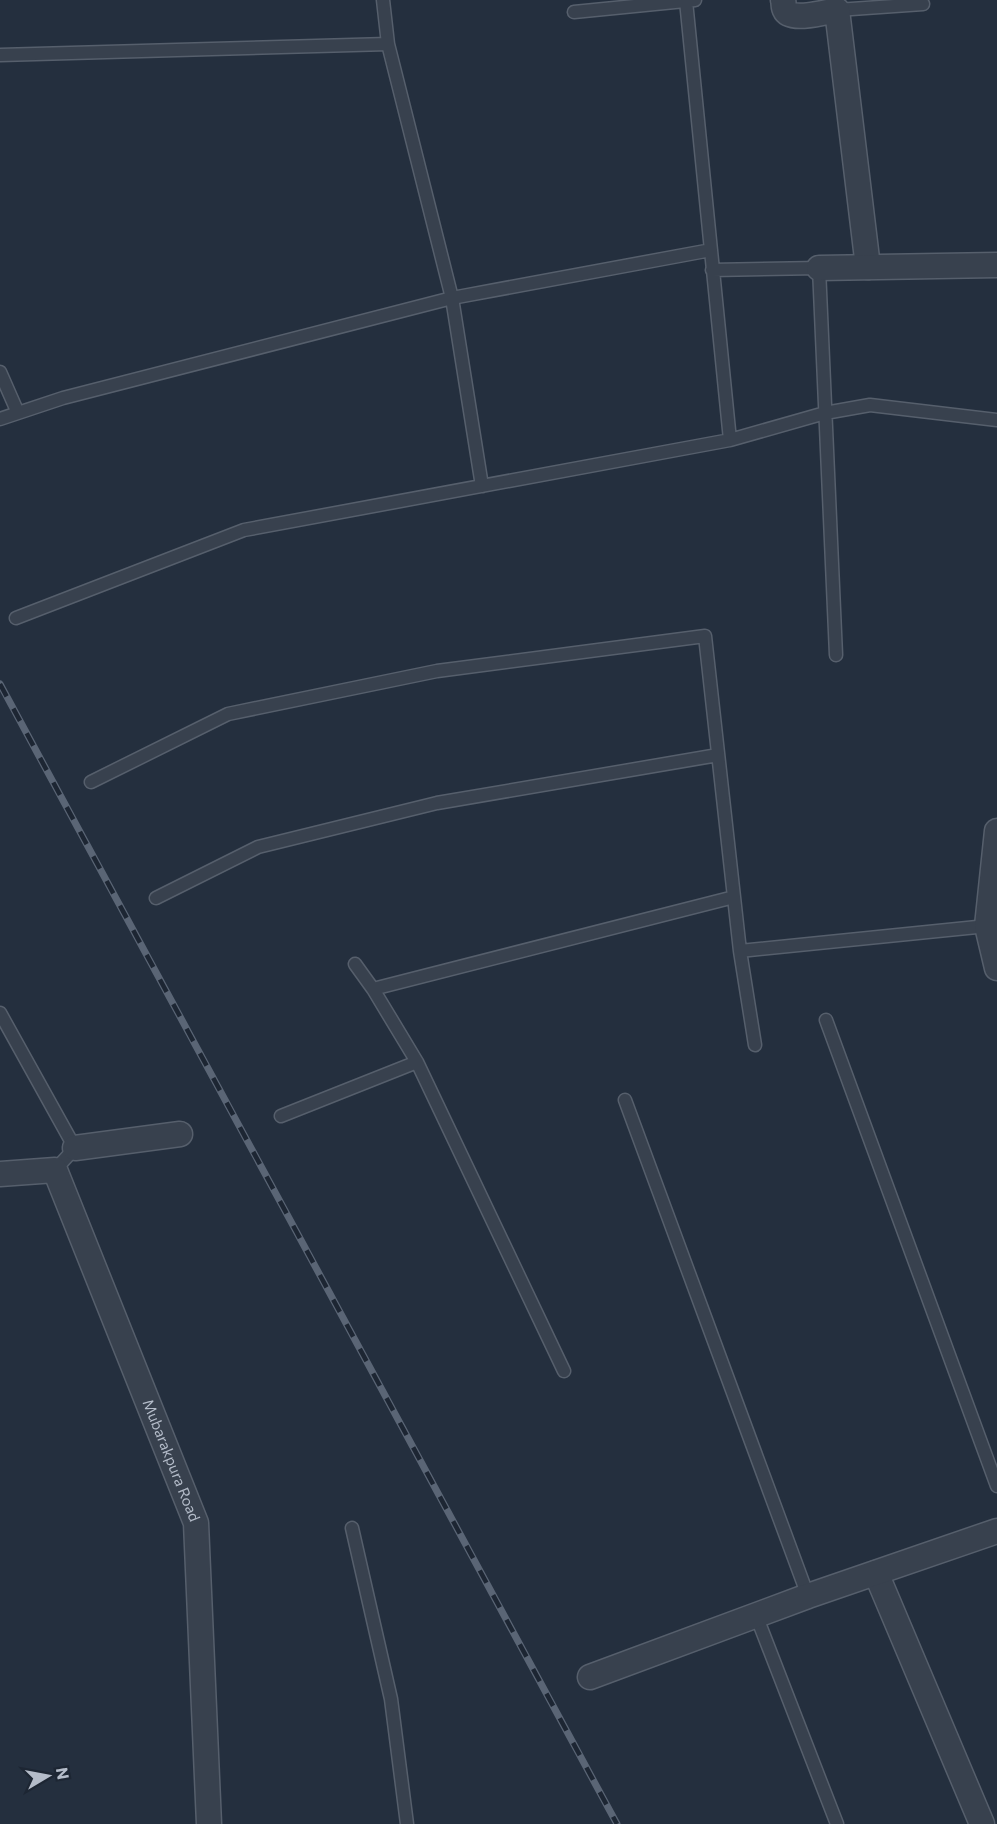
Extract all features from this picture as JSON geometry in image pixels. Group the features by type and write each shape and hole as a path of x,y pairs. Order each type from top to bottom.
{"street":[{"path":"783,0 785,10 790,15 837,10 868,267"},
{"path":"819,268 997,265"},
{"path":"994,948 997,831"},
{"path":"75,1148 180,1134"},
{"path":"0,1174 55,1170"},
{"name":"Mubarakpura Road","path":"55,1170 196,1523 209,1824"},
{"path":"590,1677 808,1596 997,1530"},
{"path":"876,1573 982,1824"}],"lane":[{"path":"383,0 388,44 452,298 482,486"},
{"path":"574,12 691,0 712,270 730,440"},
{"path":"837,10 923,4"},
{"path":"0,55 388,44"},
{"path":"0,419 63,398 452,298 711,250"},
{"path":"712,270 819,268 836,655"},
{"path":"0,372 18,413"},
{"path":"16,618 244,530 730,440 825,413 870,405 997,420"},
{"path":"92,782 228,714 437,670 705,636 740,951 754,1045"},
{"path":"156,898 258,847 436,803 718,755"},
{"path":"373,989 734,897"},
{"path":"740,951 994,948"},
{"path":"355,964 373,989 417,1062 564,1371"},
{"path":"0,1013 75,1148 55,1170"},
{"path":"826,1020 997,1486"},
{"path":"281,1116 417,1062"},
{"path":"625,1100 808,1596"},
{"path":"352,1528 391,1699 407,1824"},
{"path":"756,1615 837,1824"}],"railway":[{"path":"0,684 617,1824"}]}
